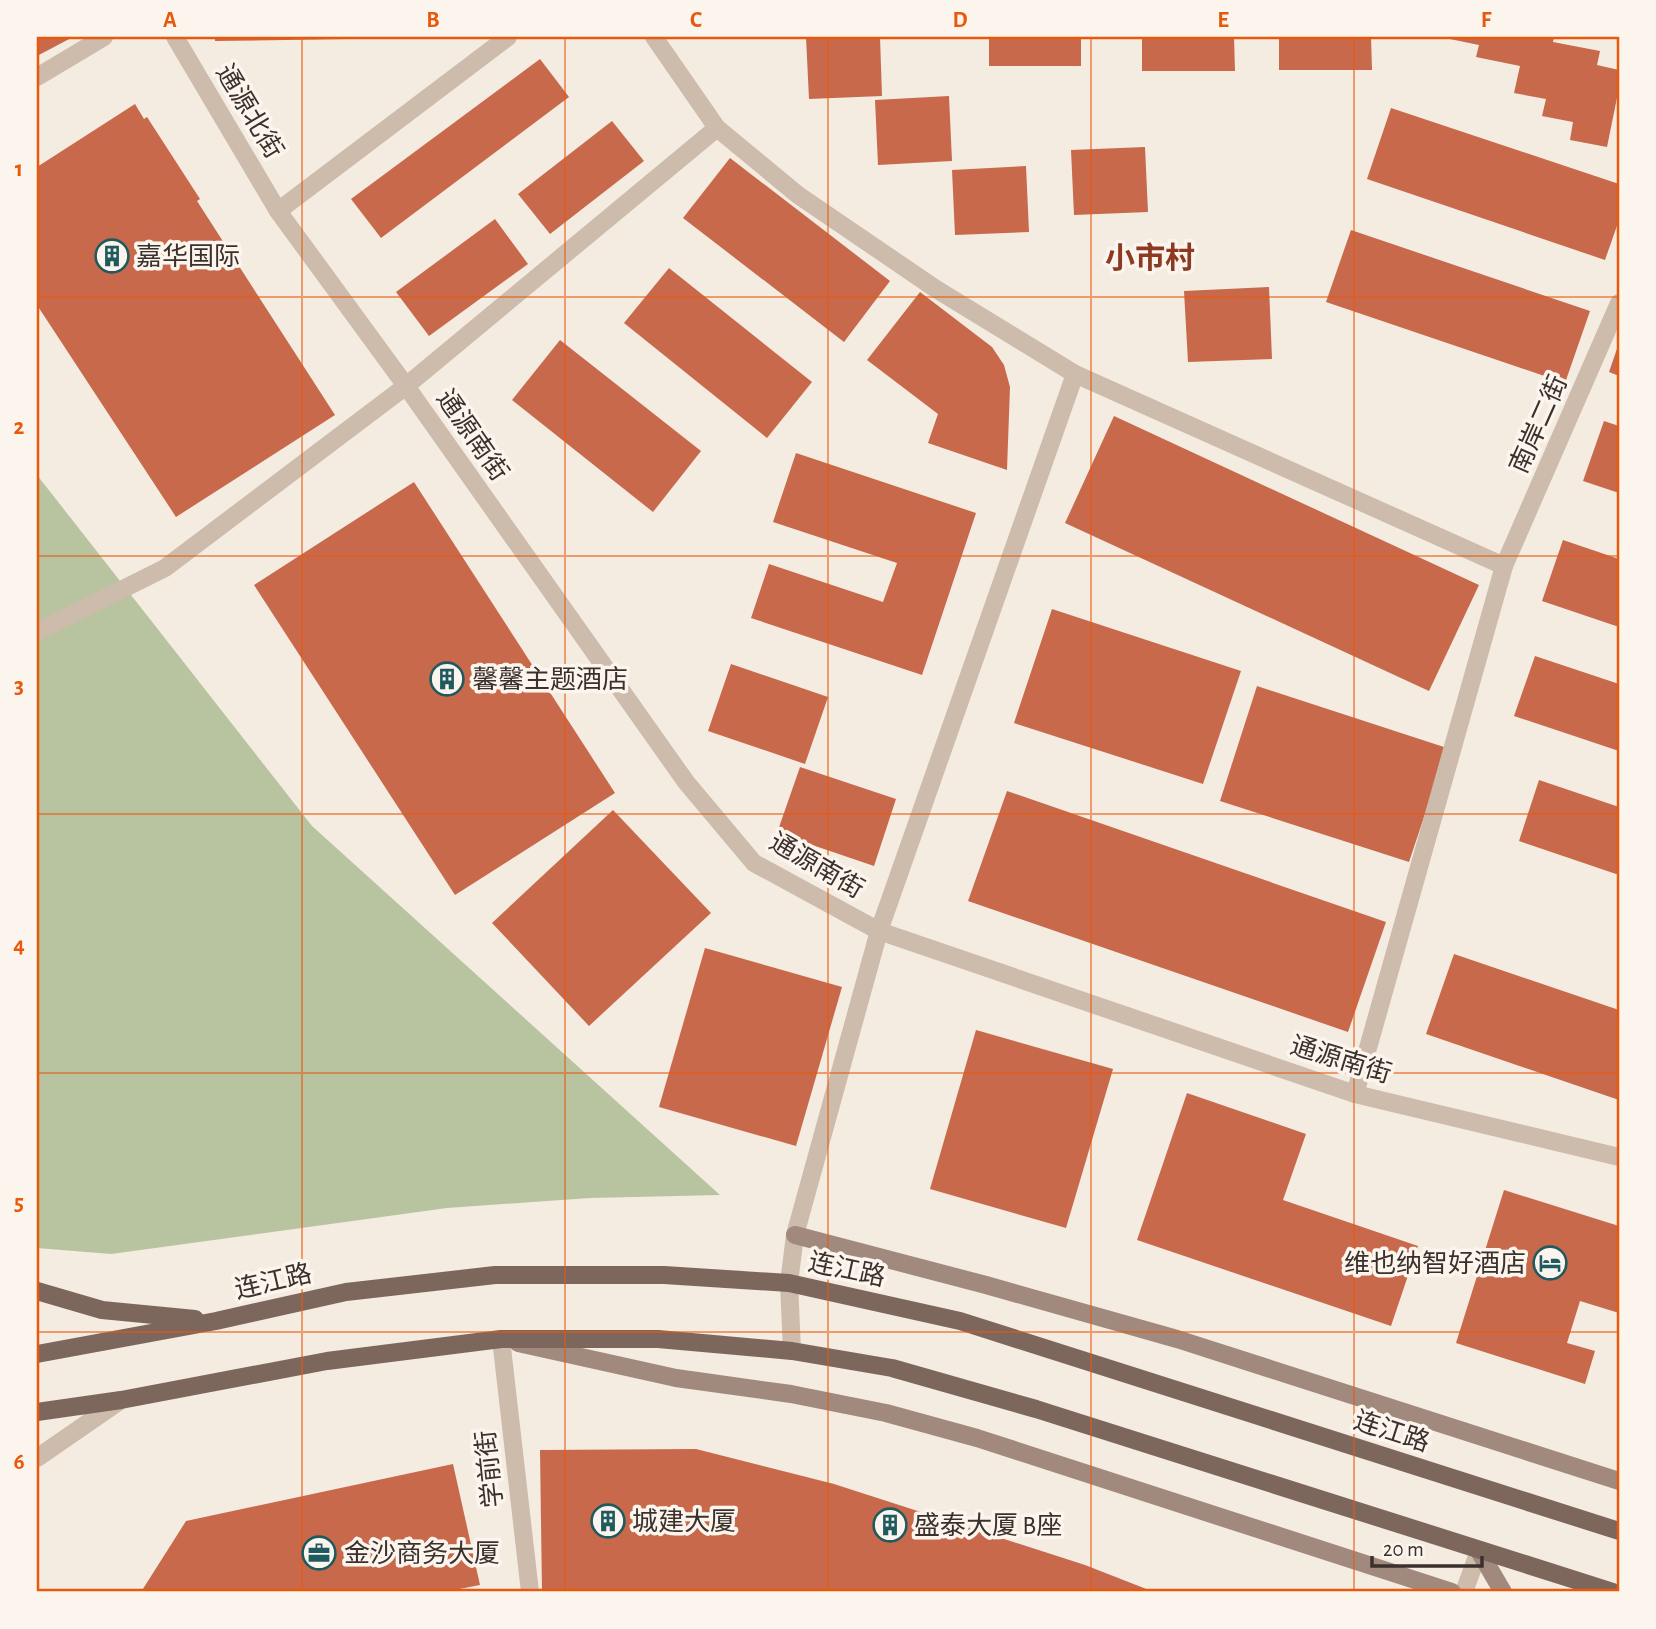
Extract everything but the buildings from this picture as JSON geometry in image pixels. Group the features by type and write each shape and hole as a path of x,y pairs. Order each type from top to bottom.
{"main road":[{"name":"连江路","path":"794,1235 1177,1339 1619,1481"},
{"name":"连江路","path":"37,1354 216,1321 346,1292 495,1275 664,1275 789,1283 960,1321 1619,1531"},
{"path":"37,1291 102,1310 216,1321"},
{"path":"501,1339 676,1378 791,1394 886,1413 977,1438 1452,1592"},
{"path":"37,1412 121,1400 327,1361 501,1339 658,1339 792,1351 892,1368 1036,1409 1613,1592"},
{"path":"1479,1551 1503,1592"}],"street":[{"path":"37,77 104,37"},
{"name":"通源北街","path":"175,37 278,211"},
{"path":"278,211 508,37"},
{"path":"654,37 717,128 810,203 936,289 1075,374 1504,566"},
{"path":"37,632 166,568 406,386 717,128"},
{"name":"通源南街","path":"278,211 406,386 685,782 754,863 879,931 1356,1094 1619,1157"},
{"name":"南岸二街","path":"1356,1094 1504,566 1619,303"},
{"path":"792,1351 789,1283 794,1235 879,931 1075,374"},
{"name":"学前街","path":"501,1339 530,1592"},
{"path":"37,1458 121,1400"},
{"path":"1464,1592 1479,1551"}],"green space":[{"path":"37,475 312,826 720,1195 590,1198 447,1208 111,1254 37,1248"}],"place":[{"name":"嘉华国际","path":"112,256"},
{"name":"馨馨主题酒店","path":"447,679"},
{"name":"维也纳智好酒店","path":"1550,1263"},
{"name":"城建大厦","path":"608,1521"},
{"name":"盛泰大厦 B座","path":"890,1525"},
{"name":"金沙商务大厦","path":"319,1553"}],"district":[{"name":"小市村","path":"1150,258"}]}
